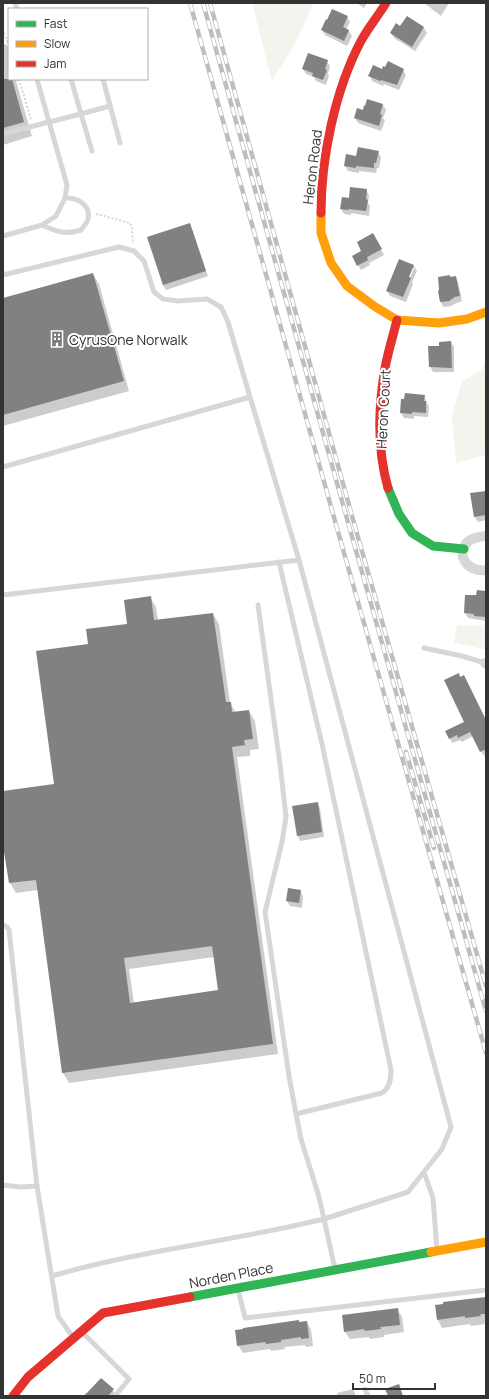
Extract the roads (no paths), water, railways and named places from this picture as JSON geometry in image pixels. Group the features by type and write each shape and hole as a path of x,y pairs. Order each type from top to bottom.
{"street":[{"name":"Heron Road","path":"386,3 361,40 343,83 329,137 322,184 321,233 331,263 347,286 374,306 397,320 439,323 467,319 486,312"},
{"name":"Heron Court","path":"397,320 385,368 380,411 380,450 388,487 399,514 412,533 433,546 464,549"},
{"path":"486,536 470,540 464,549 463,556 466,564 475,570 486,570"},
{"name":"Norden Place","path":"13,1396 28,1376 103,1313 486,1242"}],"lane":[{"path":"3,236 42,225 56,216 65,198 68,185 37,80"},
{"path":"71,80 92,151"},
{"path":"103,80 120,143"},
{"path":"3,134 110,106"},
{"path":"42,225 57,232 71,234 81,230 88,220 88,210 80,201 72,198 65,198"},
{"path":"3,275 119,247 134,251 144,261 154,292 163,299 178,301 207,299 221,307 228,322 299,560 451,1127 442,1149 408,1192 324,1219 282,1229 102,1262 52,1276"},
{"path":"3,467 250,397"},
{"path":"3,595 299,560"},
{"path":"279,562 324,752 391,1070 389,1084 386,1090 382,1093 296,1114"},
{"path":"258,605 286,818 265,912 296,1114 301,1139 319,1197 336,1270"},
{"path":"424,648 462,656 486,664"},
{"path":"3,925 9,930 37,1186 58,1316 74,1338"},
{"path":"424,1172 432,1198 437,1251"},
{"path":"3,1184 20,1187 37,1186"},
{"path":"237,1288 245,1318 486,1290"},
{"path":"81,1331 129,1379 114,1396"},
{"path":"365,1389 368,1396"}],"railway":[{"path":"190,3 486,1053"},
{"path":"203,3 486,1011"},
{"path":"210,3 352,516 486,986"},
{"path":"406,752 434,848"}],"place":[{"name":"CyrusOne Norwalk","path":"57,339"}]}
